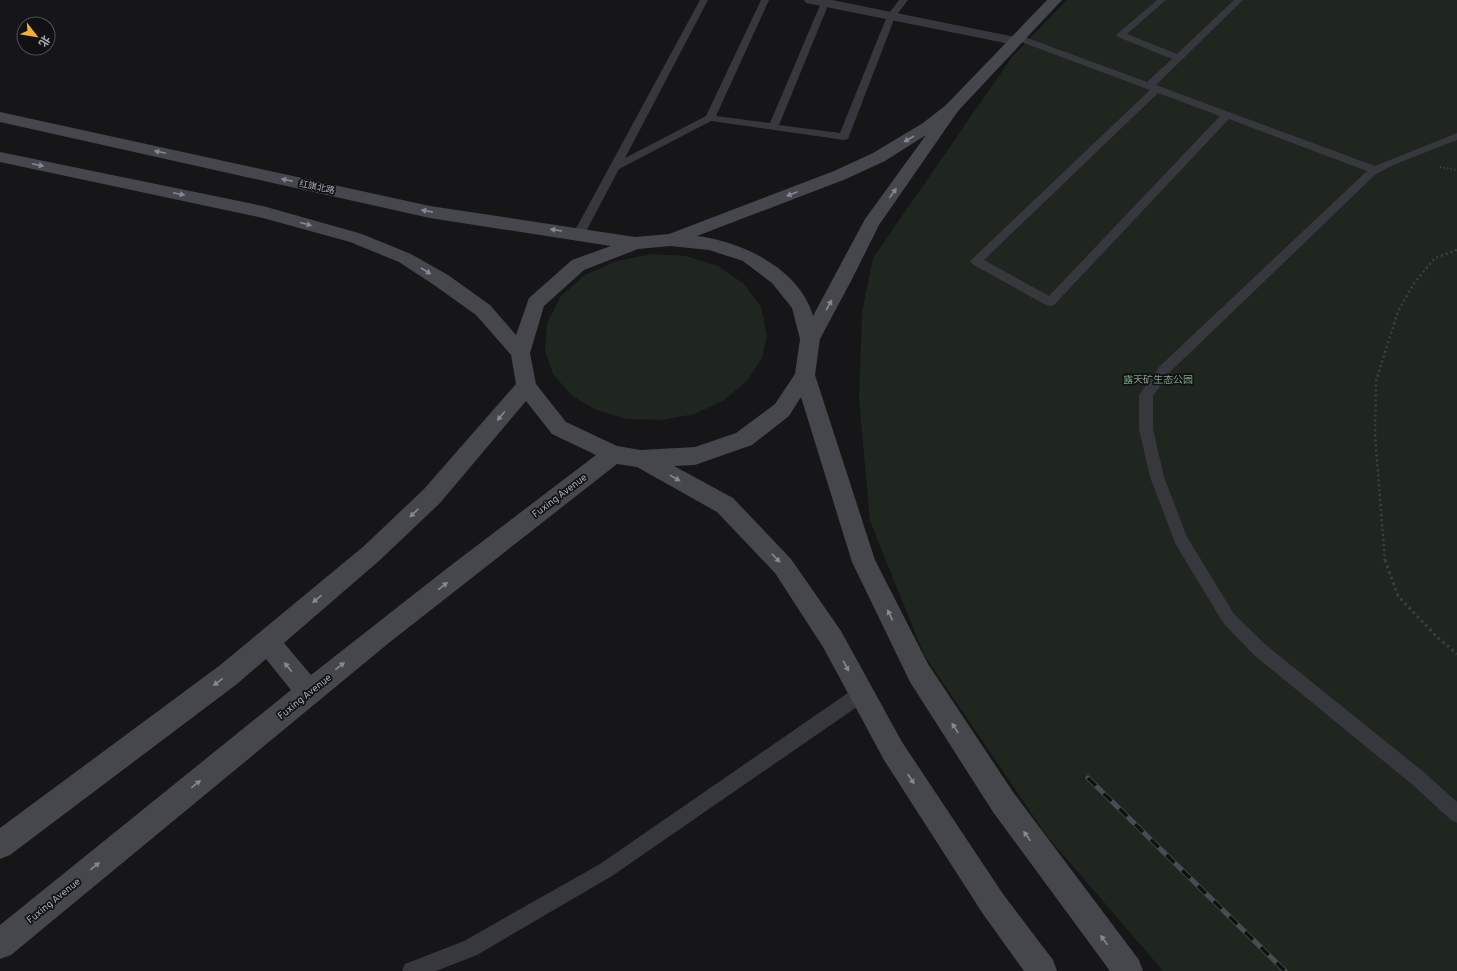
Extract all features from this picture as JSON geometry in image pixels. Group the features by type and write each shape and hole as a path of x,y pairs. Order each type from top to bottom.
{"main road":[{"path":"670,240 840,175 879,157 910,138 929,126 952,108 1055,0"},
{"path":"952,108 871,223 810,340 805,375 864,562 919,673 1003,802 1128,971"},
{"name":"红旗北路","path":"0,117 430,212 636,243"},
{"path":"0,157 263,212 356,238 405,258 483,310 520,353"},
{"path":"805,375 782,410 744,439 695,456 641,459 614,454 559,428 526,386 520,353 536,303 578,265 636,243 670,240 711,244 748,257 779,278 801,306 810,340"},
{"path":"0,845 228,675 372,553 432,496 526,386"},
{"name":"Fuxing Avenue","path":"0,944 309,692 480,557 614,454"},
{"path":"641,459 725,505 783,566 832,639 897,757 993,904 1042,971"},
{"path":"268,641 309,692"}],"street":[{"path":"811,0 1017,40"}],"lane":[{"path":"579,234 704,0"},
{"path":"710,118 765,0"},
{"path":"615,167 710,118 844,137 891,16 904,0"},
{"path":"1162,0 1121,35 1178,58"},
{"path":"1227,115 1050,302 976,261 1153,87 1178,58 1239,0"},
{"path":"773,128 825,3"},
{"path":"1017,40 1153,87 1376,170"},
{"path":"1457,136 1376,170 1319,221 1164,369 1146,395 1146,429 1157,477 1181,540 1229,619 1260,650 1420,780 1457,814"},
{"path":"412,971 470,948 606,870 861,694"}],"path":[{"path":"1457,250 1435,258 1415,282 1398,311 1376,381 1375,435 1384,557 1398,596 1438,638 1457,654"}],"green space":[{"name":"露天矿生态公园","path":"1067,0 1457,0 1457,971 1163,971 1047,836 924,655 870,521 859,399 862,313 873,258 1012,57"},
{"path":"651,254 686,256 718,266 744,284 761,307 767,335 762,358 747,381 724,400 695,414 661,420 627,419 596,410 571,395 553,374 545,351 547,323 561,296 585,275 617,261"}],"railway":[{"path":"1088,778 1285,971"}]}
